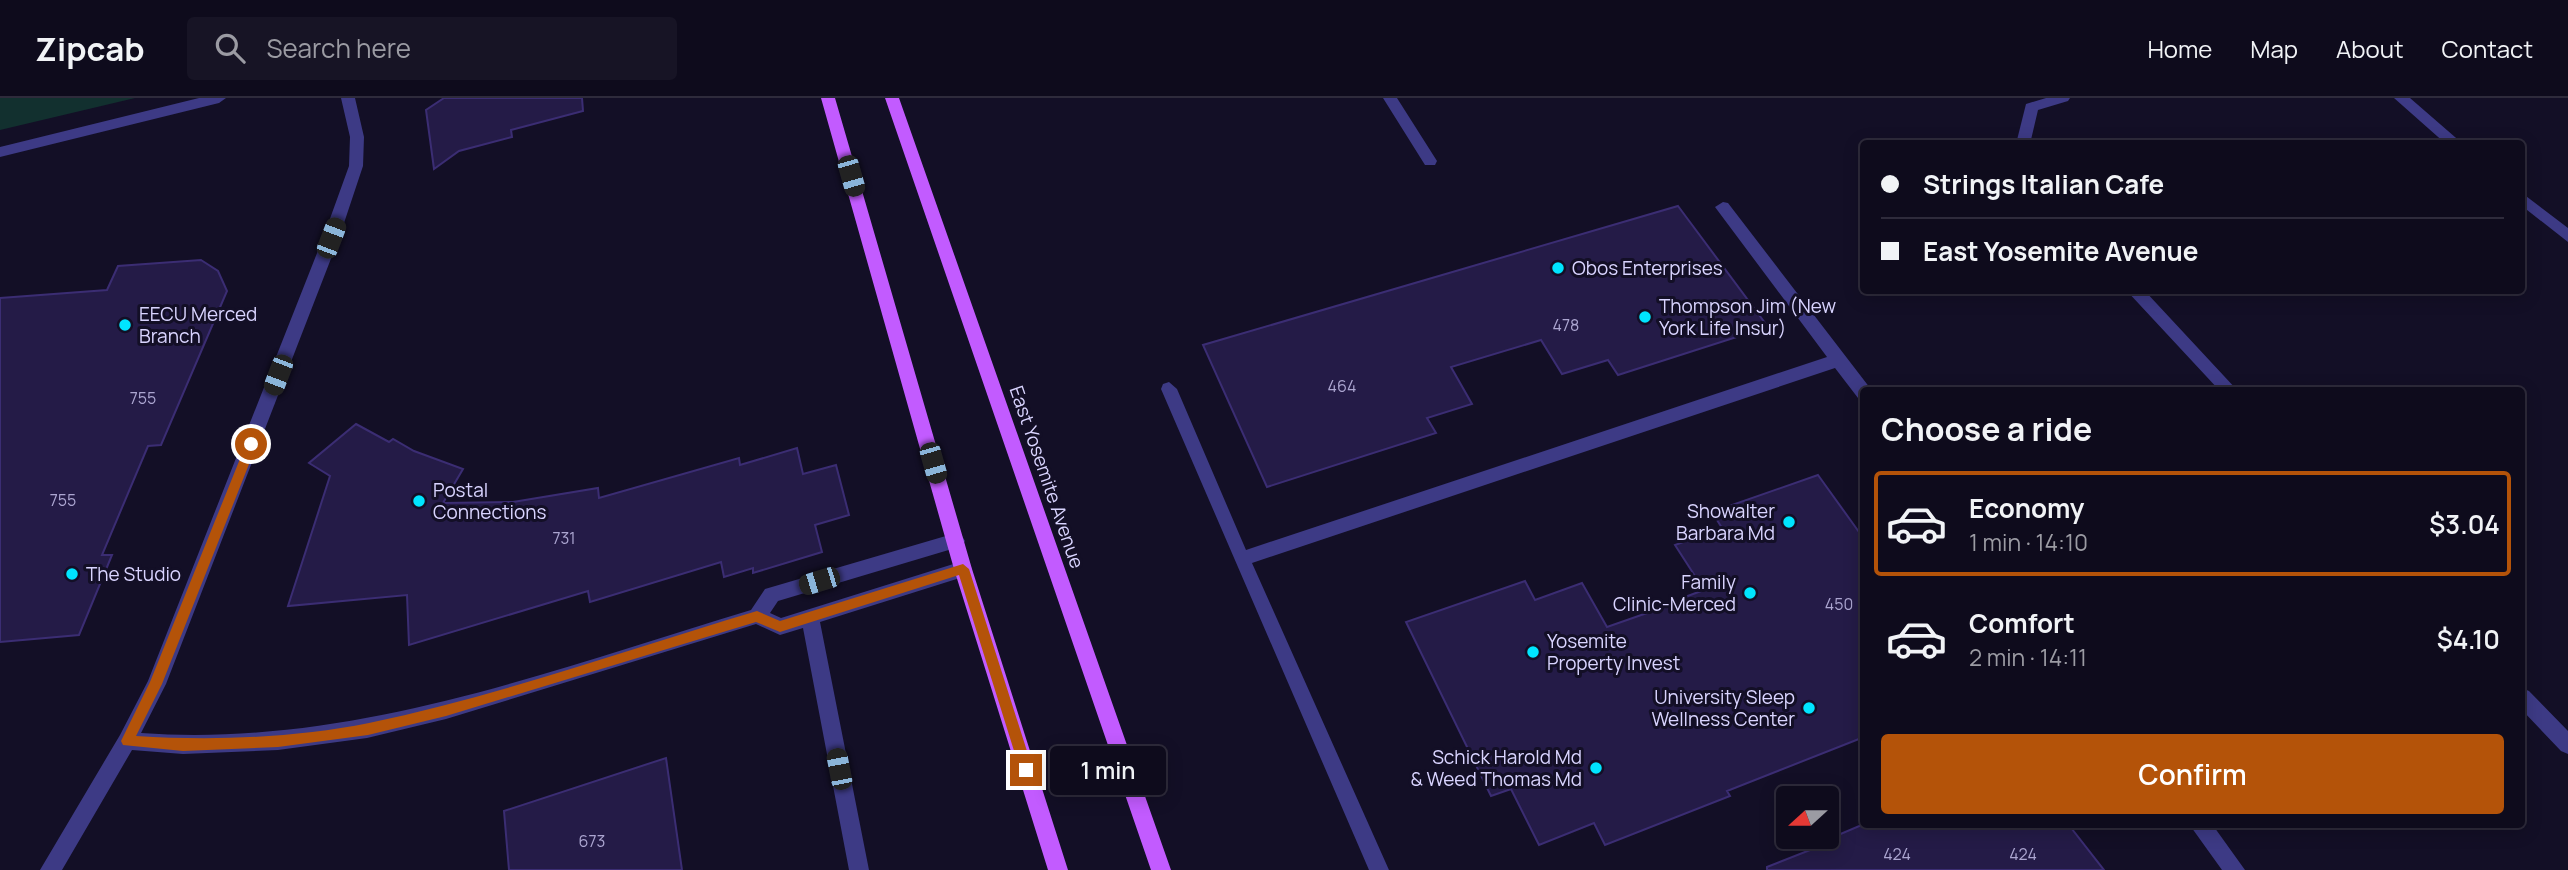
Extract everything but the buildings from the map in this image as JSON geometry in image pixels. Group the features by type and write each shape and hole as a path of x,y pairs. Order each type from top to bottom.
{"main road":[{"path":"828,98 963,569 1058,870"},
{"name":"East Yosemite Avenue","path":"892,98 1161,870"}],"street":[{"path":"0,152 219,98"},
{"path":"50,870 127,741 156,684 348,191 358,149 348,98"},
{"path":"1390,98 1430,161"},
{"path":"2023,140 2031,107 2063,98"},
{"path":"2401,98 2451,140"},
{"path":"2525,200 2568,236"},
{"path":"1723,207 1860,388"},
{"path":"2138,294 2226,387"},
{"path":"1241,559 1838,360"},
{"path":"1169,389 1379,870"},
{"path":"127,741 183,745 278,741 368,729 446,710 757,616 772,595 956,541"},
{"path":"757,616 780,627 963,569"},
{"path":"810,618 859,870"},
{"path":"2525,700 2566,741"},
{"path":"2202,828 2235,870"}],"green space":[{"path":"0,98 135,98 0,130"}],"place":[{"name":"Obos Enterprises","path":"1558,268"},
{"name":"Thompson Jim (New York Life Insur)","path":"1645,317"},
{"name":"EECU Merced Branch","path":"125,325"},
{"name":"Postal Connections","path":"419,501"},
{"name":"Showalter Barbara Md","path":"1789,522"},
{"name":"The Studio","path":"72,574"},
{"name":"Family Clinic-Merced","path":"1750,593"},
{"name":"Yosemite Property Invest","path":"1533,652"},
{"name":"University Sleep Wellness Center","path":"1809,708"},
{"name":"Schick Harold Md & Weed Thomas Md","path":"1596,768"}],"route":[{"path":"251,444 156,684 127,741 183,745 278,741 310,739 368,729 420,718 757,616 780,627 963,569 1026,770"}]}
